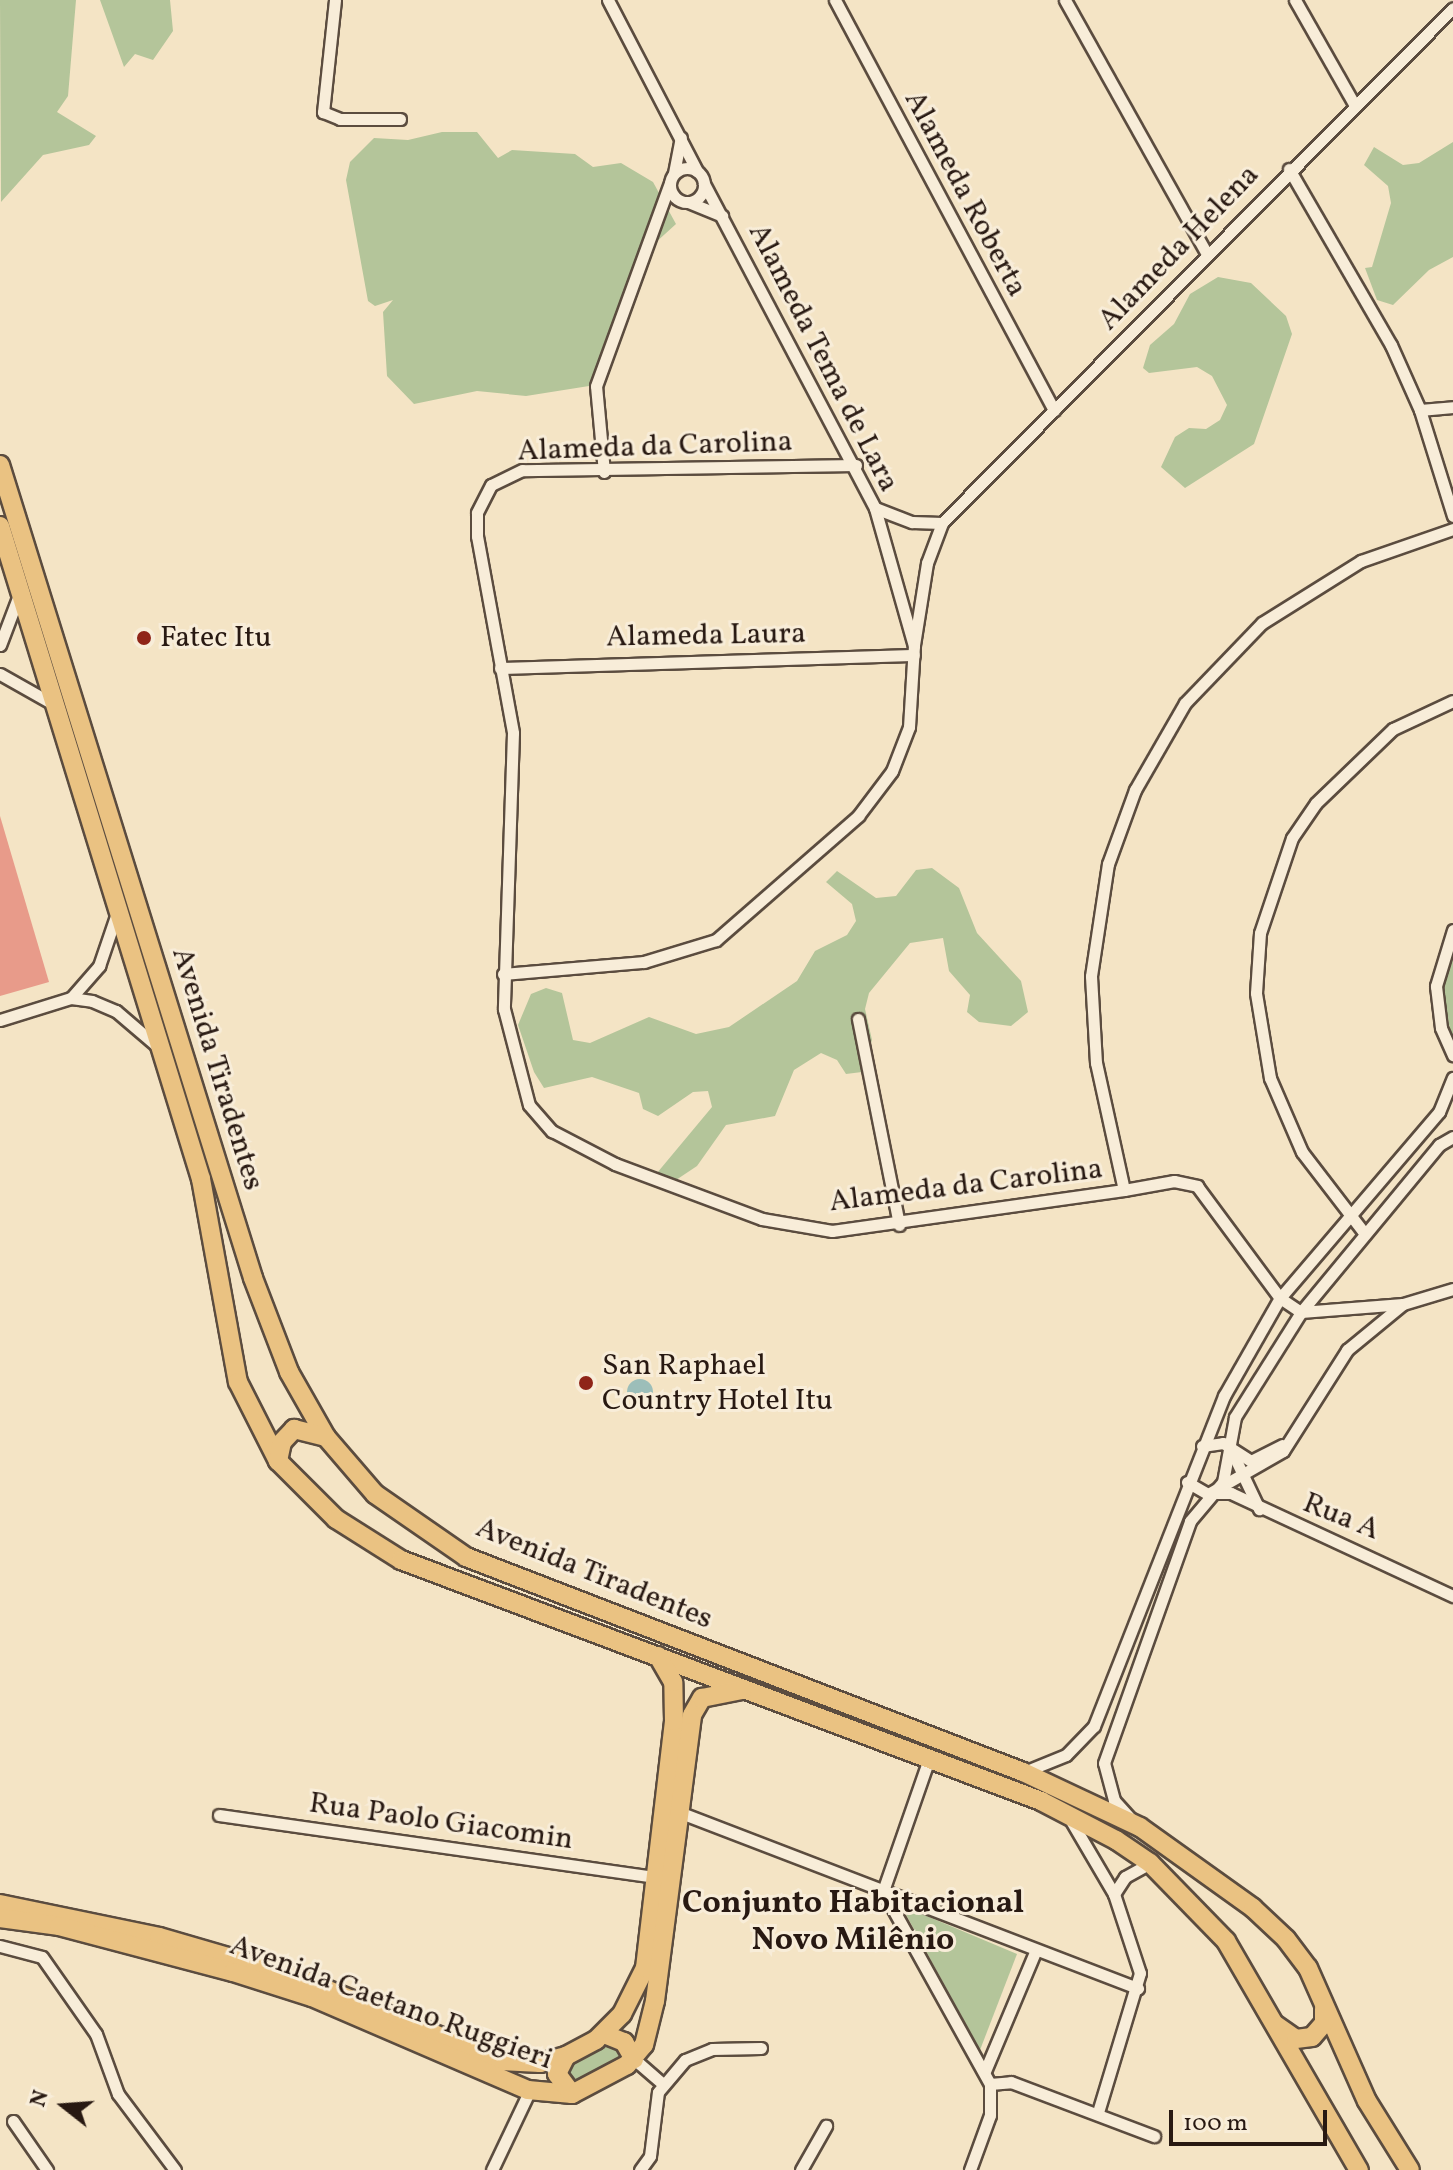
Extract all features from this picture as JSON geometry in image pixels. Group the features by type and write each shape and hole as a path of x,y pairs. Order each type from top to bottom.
{"main road":[{"name":"Avenida Tiradentes","path":"0,465 253,1278 289,1372 326,1437 375,1494 466,1557 1023,1772 1140,1827 1253,1908 1286,1939 1324,2005 1367,2101 1410,2170"},
{"name":"Avenida Tiradentes","path":"0,526 12,577 56,706 201,1179 238,1382 278,1461 313,1500 377,1548 1065,1811 1150,1863 1226,1941 1359,2170"},
{"path":"278,1461 282,1442 294,1429 326,1437"},
{"path":"658,1656 673,1682 702,1698 743,1689"},
{"name":"Avenida Caetano Ruggieri","path":"0,1918 126,1942 312,1997 530,2090 572,2094 634,2059 651,2024 672,1810 673,1682"},
{"name":"Avenida Caetano Ruggieri","path":"0,1904 159,1937 297,1977 500,2061 540,2063 566,2056 604,2034 641,1985 656,1877 692,1715 702,1698"},
{"path":"1273,2024 1296,2039 1312,2037 1324,2023 1324,2005"},
{"path":"604,2034 624,2042 634,2059"},
{"path":"566,2056 557,2074 572,2094"}],"street":[{"path":"335,0 323,112 340,119 400,119"},
{"name":"Alameda Tema de Lara","path":"503,974 660,960 716,940 880,790 909,727 914,651 875,508 856,465 608,0"},
{"name":"Alameda Roberta","path":"835,0 1054,410"},
{"path":"1065,0 1207,254"},
{"path":"1295,0 1354,104"},
{"name":"Alameda Helena","path":"914,651 927,563 942,523 1289,169 1453,8"},
{"path":"604,472 596,386 672,178 681,138"},
{"path":"1289,169 1355,277 1420,410 1453,516"},
{"path":"672,178 697,171"},
{"path":"672,178 684,201"},
{"path":"656,216 700,195 704,183"},
{"name":"Alameda Tema de Lara","path":"684,201 723,216"},
{"path":"1420,410 1453,407"},
{"name":"Alameda da Carolina","path":"856,465 604,472 522,470 504,475 482,499 477,536 513,733 515,809 503,974 504,1009 522,1084 537,1119 552,1131 615,1164 762,1219 832,1231 899,1225 1124,1190 1096,1063 1091,976 1105,877 1135,790 1185,703 1262,623 1323,580 1390,547 1453,529"},
{"path":"875,508 912,522 942,523"},
{"path":"0,645 12,577"},
{"name":"Alameda Laura","path":"500,668 914,651"},
{"path":"0,674 56,706"},
{"path":"1365,1234 1302,1152 1270,1078 1256,993 1260,933 1292,838 1316,803 1393,729 1453,701"},
{"path":"0,1020 71,998 99,966 118,909"},
{"path":"1453,930 1436,986 1441,1028 1453,1055"},
{"path":"71,998 116,1011 161,1049"},
{"path":"858,1019 899,1225"},
{"path":"1023,1772 1066,1755 1099,1717 1202,1446 1280,1298 1439,1112 1453,1078"},
{"path":"1140,1827 1107,1786 1104,1763 1190,1521 1208,1494 1223,1482 1235,1417 1301,1312 1365,1234 1453,1137"},
{"path":"1124,1190 1174,1181 1197,1186 1280,1298 1301,1312 1403,1304 1453,1289"},
{"path":"1208,1494 1244,1477 1290,1441 1347,1350 1403,1304"},
{"path":"1202,1446 1215,1441 1230,1446 1251,1461 1290,1441"},
{"path":"1230,1446 1259,1510"},
{"name":"Rua A","path":"1187,1482 1208,1494 1231,1493 1259,1510 1363,1551 1453,1596"},
{"path":"1099,1717 1116,1723"},
{"path":"929,1759 883,1891 990,2084 990,2115 970,2170"},
{"path":"672,1810 1035,1952 1138,1988"},
{"path":"1065,1811 1114,1894 1140,1973 1138,1988 1098,2112"},
{"name":"Rua Paolo Giacomin","path":"219,1815 656,1877"},
{"path":"1114,1894 1125,1877 1150,1863"},
{"path":"0,1946 42,1957 96,2034 118,2094 175,2170"},
{"path":"985,2071 1035,1952"},
{"path":"640,2170 650,2156 652,2106 663,2084 685,2060 712,2049 761,2048"},
{"path":"634,2059 663,2084"},
{"path":"990,2084 1011,2082 1098,2112 1154,2136"},
{"path":"492,2170 530,2090"},
{"path":"13,2121 47,2170"},
{"path":"801,2170 826,2126"}],"green space":[{"path":"0,0 76,0 68,96 57,112 96,136 89,145 43,155 1,202"},
{"path":"100,0 170,0 173,31 153,60 135,54 124,67"},
{"path":"442,132 477,132 498,158 512,150 575,154 593,167 621,163 653,182 676,224 654,244 636,300 606,338 589,386 526,396 477,391 414,404 387,376 383,312 393,300 375,306 368,301 346,180 350,162 374,138 408,140"},
{"path":"1453,142 1453,257 1429,270 1393,305 1377,300 1365,268 1372,267 1391,203 1388,186 1364,165 1374,147 1403,165 1419,163"},
{"path":"1218,277 1251,283 1286,316 1292,334 1254,444 1185,488 1161,467 1175,437 1189,428 1206,429 1220,420 1227,405 1212,376 1197,367 1149,373 1143,368 1150,345 1174,324 1190,294"},
{"path":"932,868 959,888 977,933 1021,981 1028,1012 1011,1026 979,1022 967,1012 970,995 949,971 943,938 910,943 869,993 865,1009 872,1040 862,1072 846,1074 837,1060 821,1053 794,1070 775,1116 726,1125 697,1166 670,1184 657,1173 712,1107 708,1091 693,1092 658,1116 643,1109 639,1093 592,1077 544,1088 534,1072 518,1025 531,994 546,988 562,993 573,1040 590,1043 649,1017 696,1034 729,1027 797,981 815,951 847,935 856,921 852,904 826,882 837,871 876,898 896,896 916,870"},
{"path":"1453,940 1453,1043 1441,987"},
{"path":"910,1909 1017,1954 980,2050 904,1911"},
{"path":"613,2039 620,2059 571,2084 566,2069"}],"water":[{"path":"640,1379 650,1382 653,1392 650,1402 640,1405 630,1402 627,1392 630,1382"}],"building":[{"path":"0,816 49,982 0,996"}],"place":[{"name":"Fatec Itu","path":"144,638"},
{"name":"San Raphael Country Hotel Itu","path":"586,1383"}],"district":[{"name":"Conjunto Habitacional Novo Milênio","path":"853,1924"}]}
